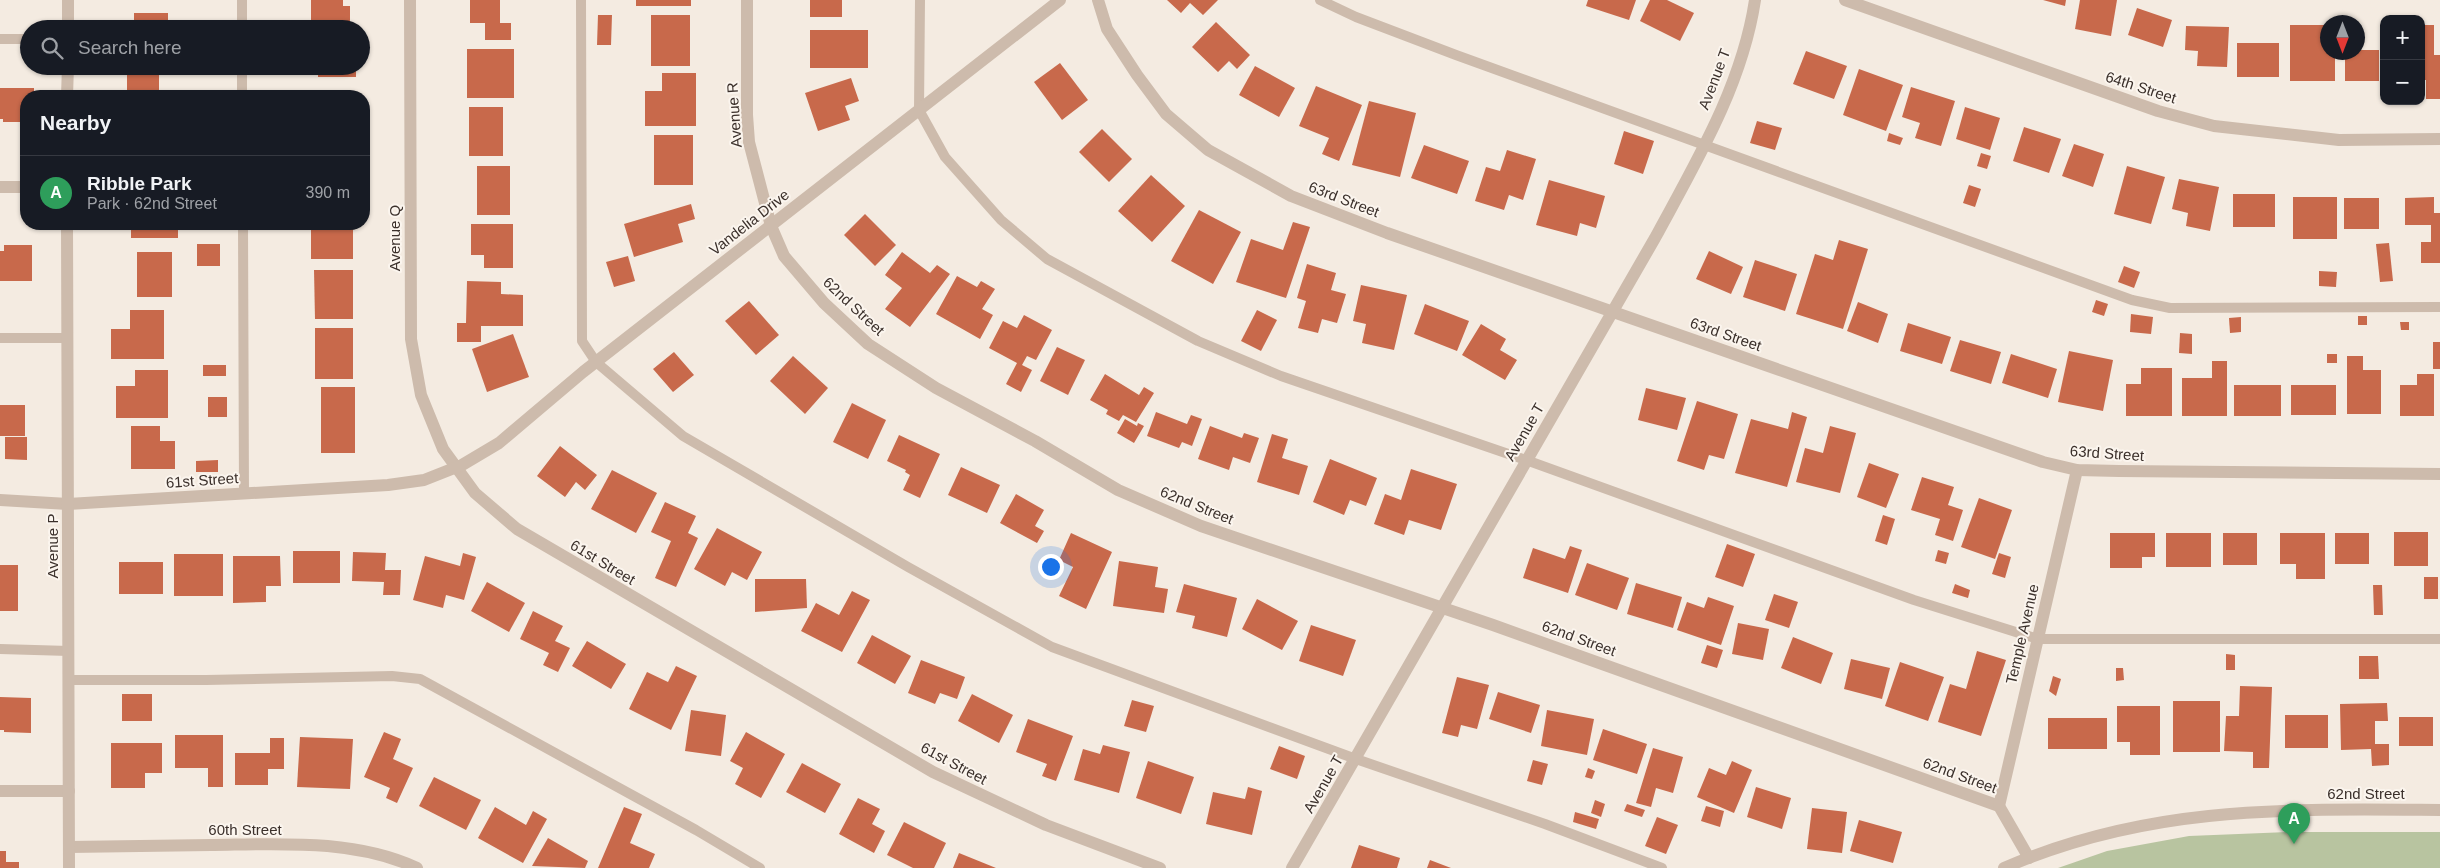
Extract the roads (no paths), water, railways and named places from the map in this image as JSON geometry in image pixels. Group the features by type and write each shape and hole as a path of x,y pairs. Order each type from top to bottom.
{"street":[{"path":"68,0 68,20"},
{"name":"Avenue Q","path":"410,0 410,339 420,395 443,449 456,467"},
{"name":"Avenue R","path":"747,0 747,115 749,142 771,226"},
{"name":"Vandelia Drive","path":"456,467 499,443 596,362 1060,0"},
{"name":"63rd Street","path":"1098,0 1107,29 1137,75 1166,114 1208,150 1292,196 1387,233 2043,462 2077,470 2440,474"},
{"name":"Avenue T","path":"1292,868 1612,312 1705,146 1734,78 1752,22 1755,0"},
{"name":"64th Street","path":"1845,0 2158,111 2214,126 2339,140 2440,140"},
{"path":"67,90 68,75"},
{"path":"0,187 20,187"},
{"name":"62nd Street","path":"771,226 784,256 824,303 868,344 936,388 1126,494 1201,526 1442,607 1999,806 2029,858 2110,832 2165,820 2219,813 2305,809 2440,810"},
{"name":"Avenue P","path":"67,230 69,868"},
{"name":"61st Street","path":"0,500 68,504 388,485 424,480 456,467 475,493 516,529 933,772 1046,825 1160,868"},
{"name":"Temple Avenue","path":"1999,806 2077,470"},
{"path":"0,791 69,791"},
{"name":"60th Street","path":"69,847 276,844 347,848 406,863 417,868"},
{"path":"2004,868 2029,858"}],"lane":[{"path":"242,0 242,20"},
{"path":"580,0 582,341 596,362 683,436 908,567 1052,647 1356,759 1545,824 1662,868"},
{"path":"920,0 919,110 945,157 1001,220 1047,259 1198,341 1280,376 1526,460 1914,600 2038,639 2440,639"},
{"path":"1320,0 1356,17 1456,56 2132,300 2170,308 2440,307"},
{"path":"0,39 20,39"},
{"path":"242,75 242,90"},
{"path":"243,230 244,494"},
{"path":"0,338 67,338"},
{"path":"0,649 69,651"},
{"path":"69,680 206,680 392,676 420,679 696,830 760,868"}],"place":[{"name":"Ribble Park","path":"2294,844"}]}
